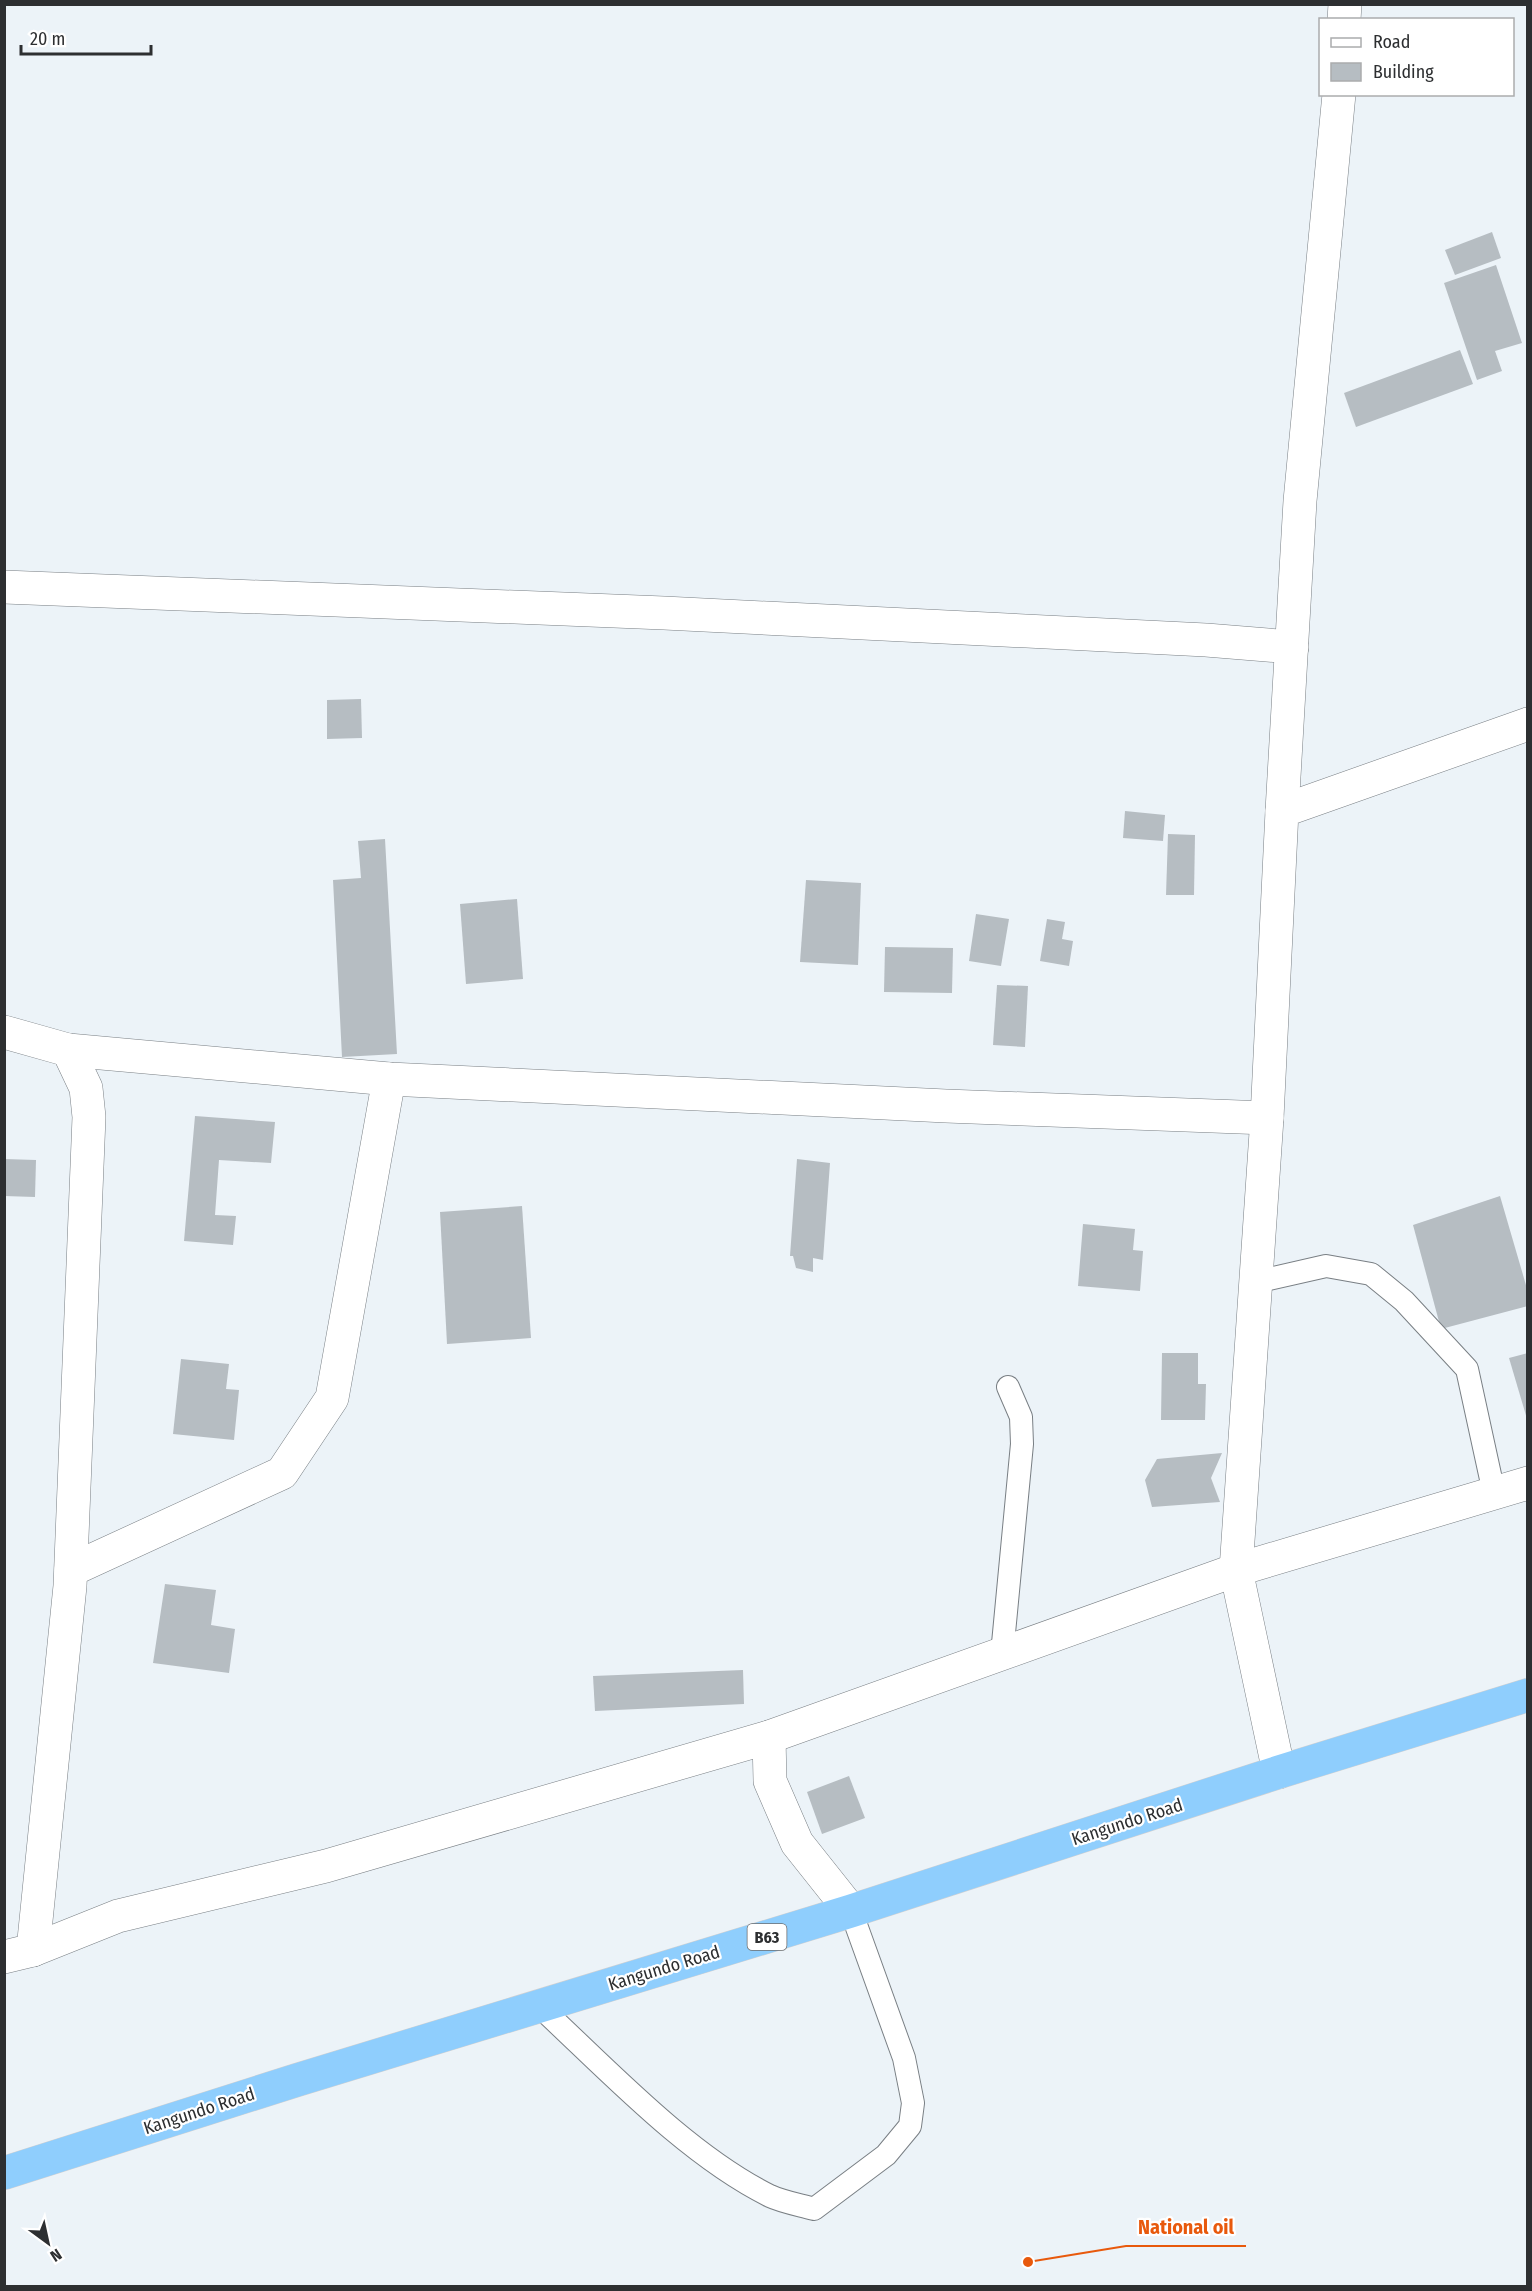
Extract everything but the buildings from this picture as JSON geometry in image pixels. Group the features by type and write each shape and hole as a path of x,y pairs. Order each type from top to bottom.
{"highway":[{"name":"Kangundo Road","path":"4,2173 850,1911 1527,1695"}],"street":[{"path":"1280,1772 1236,1570 1268,1118 1282,812 1300,501 1339,96"},
{"path":"4,587 664,613 1206,640 1292,647"},
{"path":"1282,812 1527,724"},
{"path":"4,1032 68,1050 389,1079 945,1106 1268,1118"},
{"path":"68,1050 86,1088 89,1117 71,1570 19,1953 118,1916 326,1866 770,1737 1236,1570 1527,1483"},
{"path":"71,1570 282,1473 332,1398 389,1079"},
{"path":"770,1737 770,1781 797,1843 850,1911"}],"lane":[{"path":"1256,1282 1326,1266 1371,1274 1404,1301 1467,1370 1494,1493"},
{"path":"1002,1654 1022,1443 1021,1417 1008,1387"},
{"path":"539,2006 671,2127 724,2167 771,2196 814,2209 886,2155 910,2126 913,2103 903,2058 850,1911"}],"place":[{"name":"National oil","path":"1028,2262"}]}
